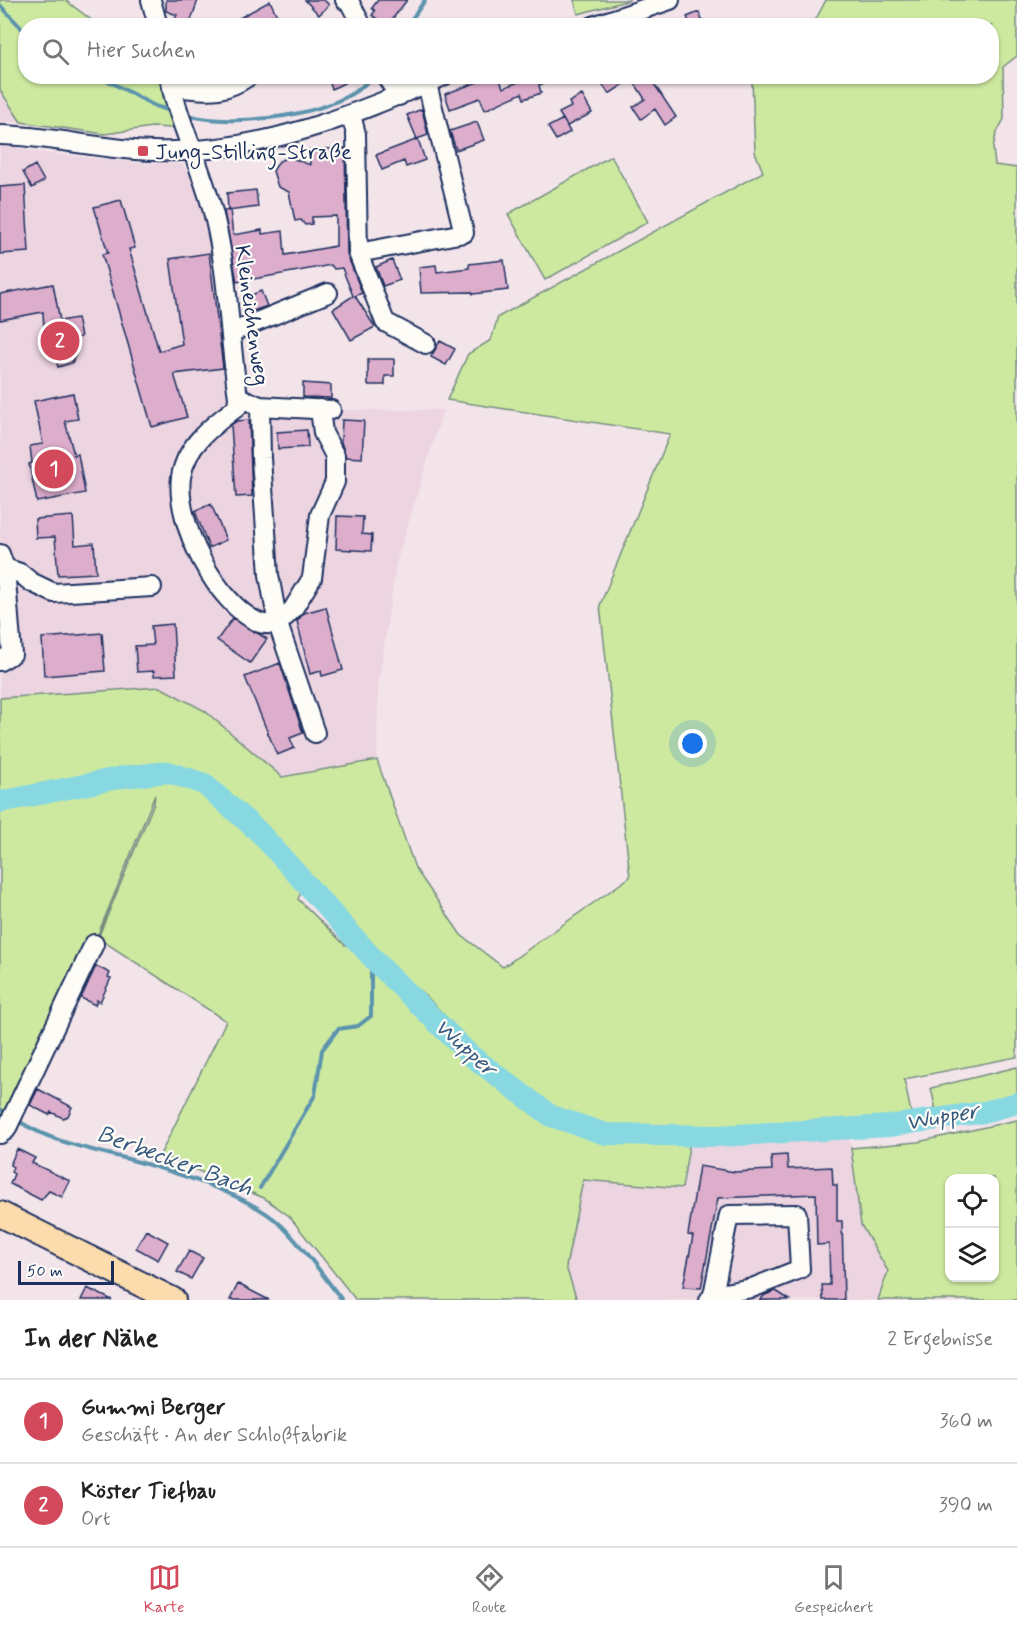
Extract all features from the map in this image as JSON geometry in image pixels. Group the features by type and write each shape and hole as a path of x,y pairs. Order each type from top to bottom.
{"main road":[{"path":"0,1214 173,1300"}],"street":[{"path":"151,0 156,18"},
{"path":"617,18 670,0"},
{"path":"190,151 172,87 221,91 238,84"},
{"path":"391,84 399,96"},
{"path":"0,135 125,150 190,151 277,139 351,115 427,84 464,233 358,253"},
{"path":"351,115 357,134 358,253 385,322 426,344"},
{"name":"Kleineichenweg","path":"190,151 215,218 232,332 238,397 260,406 326,410 323,433 335,456 335,482 320,514 312,578 304,595 278,624"},
{"path":"232,332 328,292"},
{"path":"238,397 237,407 206,430 191,452 181,477 183,514 193,547 239,611 263,624 278,624"},
{"path":"260,406 269,575 278,624 315,734"},
{"path":"3,561 31,582 54,593 152,587"},
{"path":"0,661 12,654 3,561"},
{"path":"8,1123 94,944"},
{"path":"796,1214 800,1269 752,1288 711,1298 729,1215 796,1214"}],"shaded area":[{"path":"0,90 21,122 0,122"},
{"path":"0,146 136,163 180,164 186,168 199,196 206,193 238,397 331,410 443,410 396,564 378,687 377,760 282,777 205,711 160,687 0,698"},
{"path":"848,1125 861,1224 888,1271 878,1300 577,1300 566,1267 583,1180 682,1188 692,1128 756,1132"}],"green space":[{"path":"0,0 65,0 89,18 18,18 18,84 170,84 173,128 152,127 105,134 21,122 0,90"},
{"path":"574,0 630,0 578,14"},
{"path":"826,0 1017,0 1017,56 1003,67 1004,119 996,134 993,148 995,165 1017,168 1017,1057 904,1079 912,1117 756,1132 692,1128 682,1188 583,1180 566,1267 577,1300 356,1300 289,1216 264,1198 160,1155 226,1021 98,938 154,803 155,795 94,944 5,1122 0,1119 0,698 160,687 205,711 282,777 377,760 415,868 461,935 503,967 630,877 600,605 670,434 447,400 468,354 491,340 498,317 763,172 755,152 752,84 999,84 999,18 817,18","holes":["303,888 428,998 468,1040 369,949 345,945 298,899"]},
{"path":"611,156 648,222 545,280 508,214"},
{"path":"1017,1067 1017,1096 959,1112 937,1115 931,1088"},
{"path":"1017,1120 1017,1300 878,1300 888,1271 861,1225 851,1148 918,1142"}],"building":[{"path":"166,0 198,0 192,18 176,18 177,15 166,11"},
{"path":"305,0 324,0 329,5 319,15"},
{"path":"378,0 407,0 393,18 376,18 372,15 375,11 372,8"},
{"path":"270,1 278,18 239,18"},
{"path":"699,12 701,18 687,18"},
{"path":"330,84 342,84 332,89"},
{"path":"472,84 502,84 503,88 513,84 542,84 539,85 541,93 524,99 522,93 485,110 480,98 450,109 445,94"},
{"path":"602,84 624,84 609,94"},
{"path":"635,84 654,84 676,117 665,125 655,109 641,119 633,107 645,99"},
{"path":"582,95 592,113 567,126 559,113 571,107 569,102"},
{"path":"422,109 428,135 417,139 407,115"},
{"path":"563,119 570,132 556,140 548,127"},
{"path":"477,122 484,140 456,150 450,131"},
{"path":"418,139 425,160 406,167 404,161 382,170 376,155"},
{"path":"345,148 347,254 362,293 355,296 375,327 351,340 333,309 353,296 342,268 334,269 331,265 237,282 224,211 230,210 233,235 262,230 262,234 283,231 285,255 336,246 336,216 312,217 312,224 305,225 301,220 295,221 289,192 278,187 273,171 279,161 289,157 310,165 309,150"},
{"path":"35,165 44,181 32,188 23,172"},
{"path":"25,185 29,252 0,254 0,187"},
{"path":"256,190 258,207 228,211 227,193"},
{"path":"121,200 135,248 129,249 159,351 182,344 170,259 209,253 223,368 174,374 187,417 152,427 102,254 108,253 94,207"},
{"path":"392,260 400,280 383,286 376,267"},
{"path":"504,260 508,290 473,294 472,292 421,293 419,267 436,265 437,272 469,268 469,264"},
{"path":"53,284 60,321 77,318 81,337 75,338 77,351 72,363 58,367 52,344 45,345 43,312 0,320 0,294"},
{"path":"261,291 267,306 248,313 242,299"},
{"path":"440,341 455,349 446,365 431,357"},
{"path":"368,359 394,359 394,376 385,376 385,385 368,385"},
{"path":"303,383 331,385 331,398 303,397"},
{"path":"73,393 78,419 65,421 74,455 78,454 85,493 37,502 29,464 32,463 30,446 43,444 34,401"},
{"path":"249,420 252,496 236,497 231,425 237,421"},
{"path":"342,420 364,421 362,458 346,457 341,442"},
{"path":"307,430 308,447 278,449 277,432"},
{"path":"211,504 226,540 209,548 195,511"},
{"path":"73,516 75,545 94,543 96,573 58,575 55,537 36,538 35,519"},
{"path":"337,516 363,517 362,534 372,535 371,551 336,549"},
{"path":"326,607 343,670 322,676 321,671 310,674 297,621 304,613"},
{"path":"233,618 267,639 250,663 217,640"},
{"path":"173,624 176,675 154,676 154,671 137,672 135,646 153,645 151,626"},
{"path":"102,633 105,671 44,676 42,638"},
{"path":"280,663 303,733 290,738 294,748 277,755 245,677"},
{"path":"96,966 110,973 108,977 111,978 100,1002 97,1000 95,1005 81,998"},
{"path":"38,1089 72,1107 68,1116 63,1118 51,1112 49,1115 30,1105"},
{"path":"17,1149 35,1158 32,1163 70,1181 62,1197 49,1191 41,1200 10,1184 14,1174 11,1172 13,1167 10,1165"},
{"path":"787,1155 788,1169 832,1167 833,1185 837,1185 837,1221 842,1221 844,1300 823,1300 822,1285 830,1285 829,1244 817,1245 816,1194 718,1198 701,1288 683,1287 693,1236 688,1235 699,1166 735,1172 772,1170 771,1156"},
{"path":"146,1230 168,1242 158,1260 136,1248"},
{"path":"189,1251 203,1258 191,1279 177,1272"},
{"path":"238,1284 269,1300 230,1300"},
{"path":"87,1288 112,1300 81,1300"},
{"path":"776,1291 790,1300 760,1300 765,1295"}],"waterway":[{"path":"413,18 425,0"},
{"path":"0,5 18,24"},
{"path":"114,84 155,106 174,112"},
{"path":"187,115 230,120 285,116 337,101 358,90 364,84"},
{"name":"Wupper","path":"0,802 123,777 168,772 204,784 259,832 377,963 470,1055 551,1116 606,1134 718,1136 889,1126 984,1112 1017,1103"},
{"path":"260,1188 315,1095 322,1050 338,1029 358,1026 371,1016 371,970 377,963"},
{"name":"Berbecker Bach","path":"0,1109 8,1114"},
{"name":"Berbecker Bach","path":"17,1120 43,1134 188,1177 251,1204 290,1234 342,1300"}],"place":[{"name":"Jung-Stilling-Straße","path":"143,151"},
{"name":"Köster Tiefbau","path":"60,341"},
{"name":"Gummi Berger","path":"54,469"}]}
